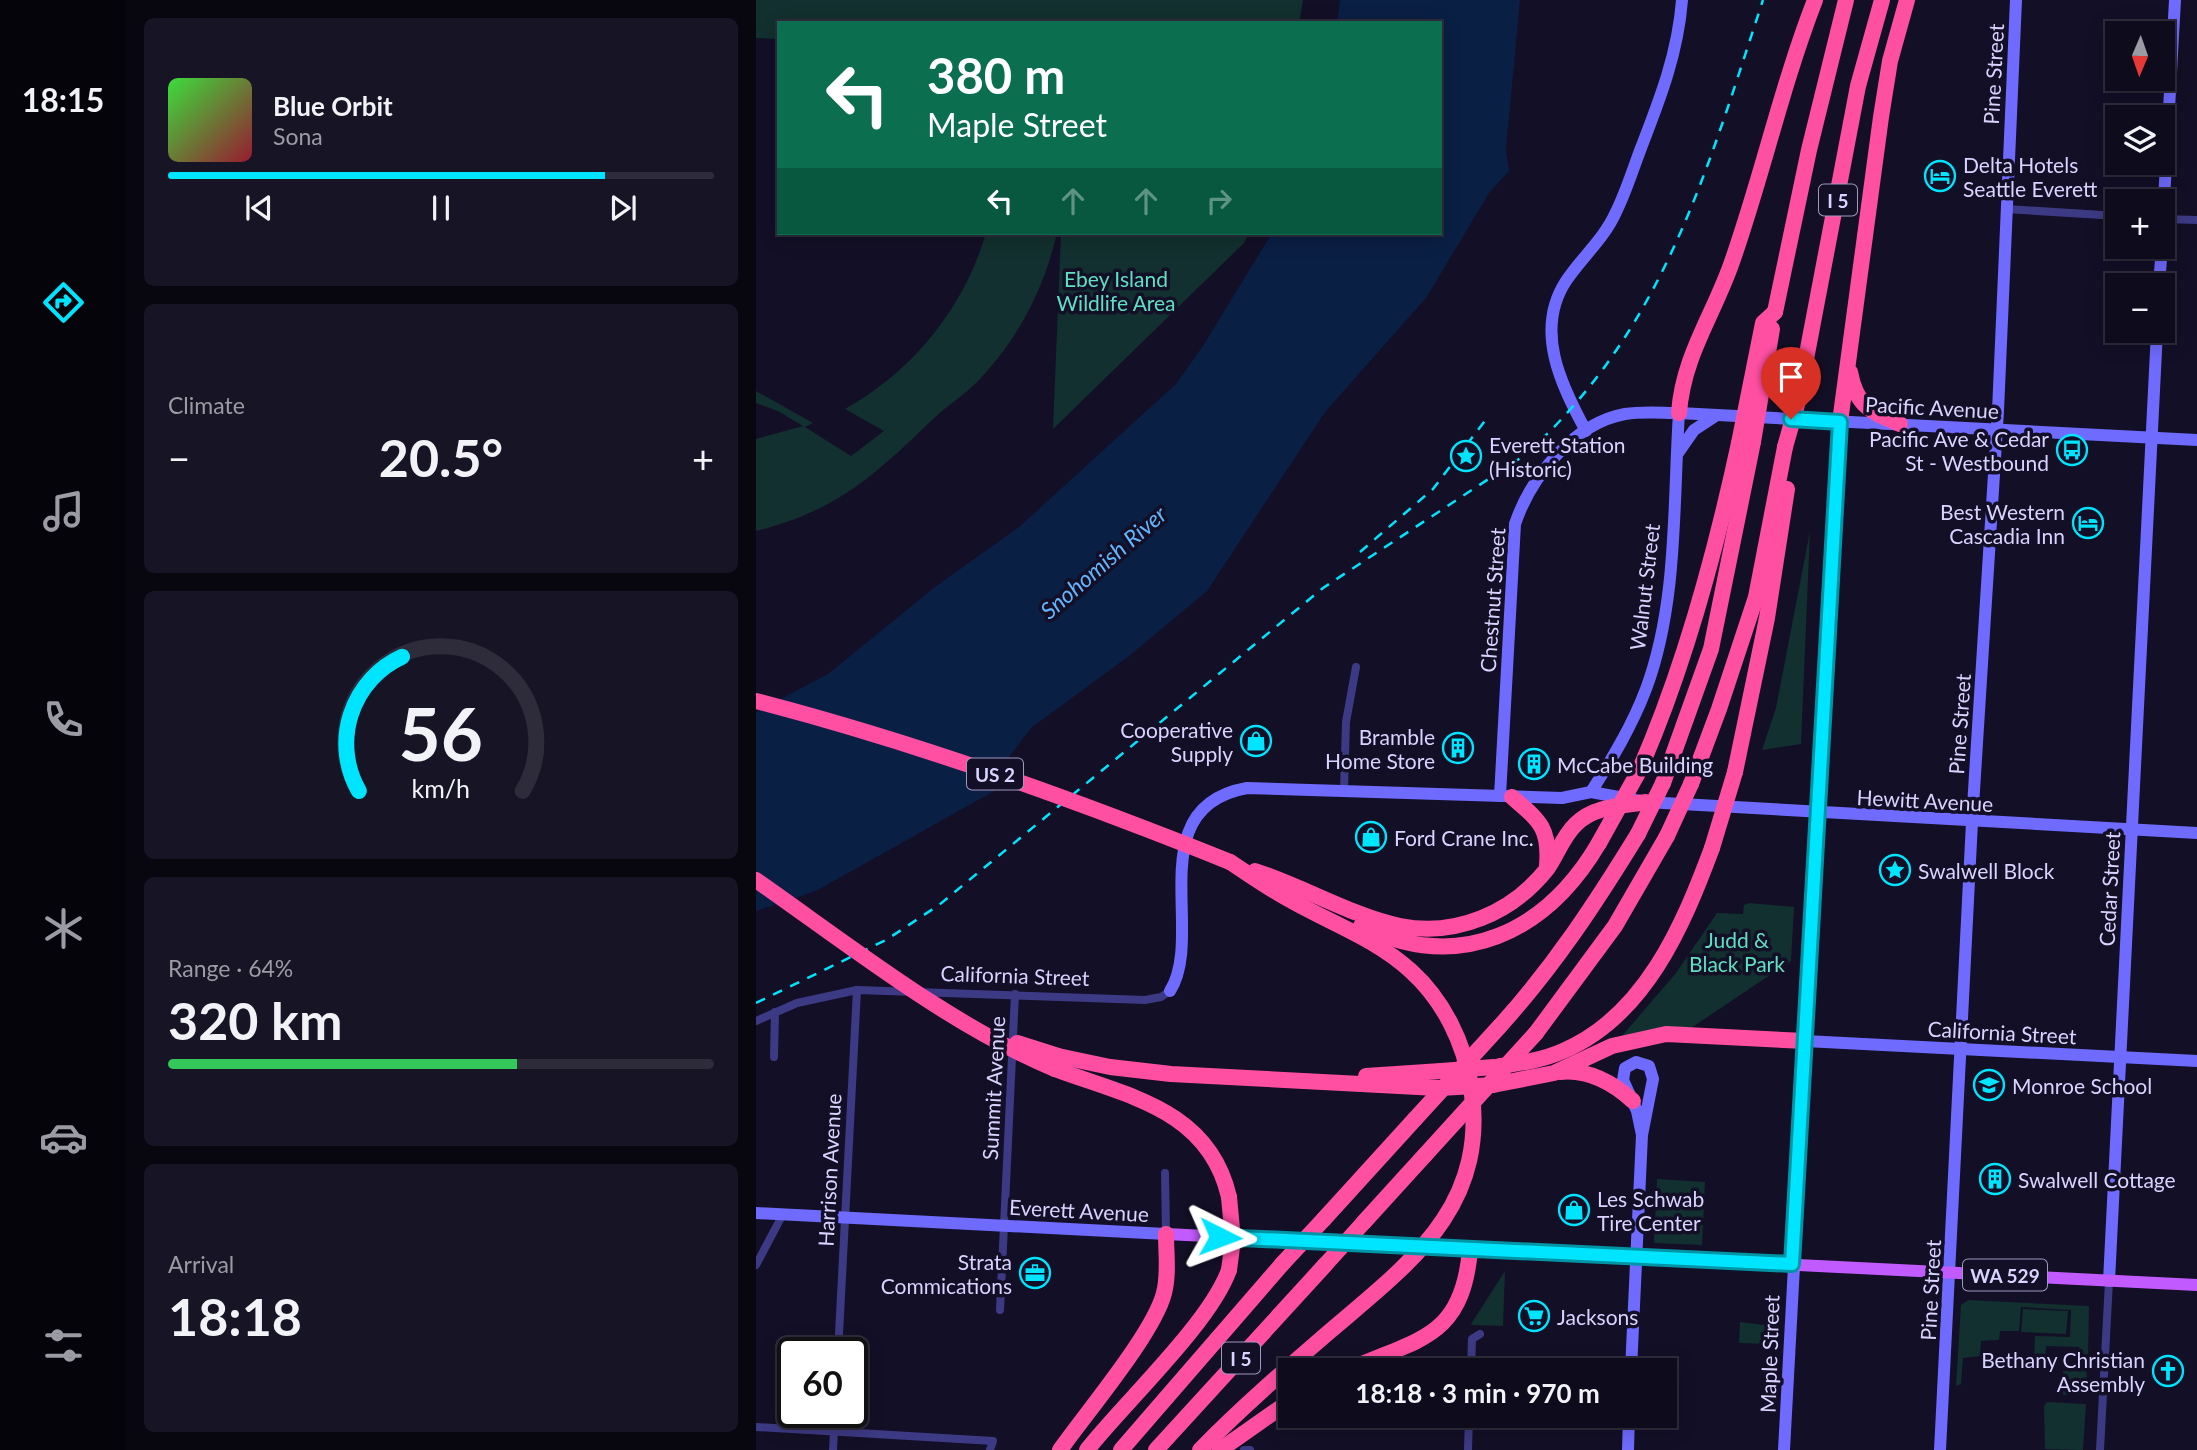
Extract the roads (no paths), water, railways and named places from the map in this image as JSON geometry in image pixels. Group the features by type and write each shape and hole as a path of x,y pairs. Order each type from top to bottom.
{"highway":[{"path":"1679,413 1685,369 1732,263 1789,69 1815,0"},
{"name":"I 5","path":"1121,1450 1283,1263 1545,975 1580,928 1638,834 1663,783 1710,649 1746,443 1763,323 1775,312 1809,150 1846,0"},
{"name":"I 5","path":"1156,1450 1536,1033 1615,926 1667,836 1691,783 1719,709 1756,597 1798,401 1858,86 1882,0"},
{"path":"1840,422 1881,117 1890,61 1907,0"},
{"path":"1848,360 1853,391 1861,402 1874,413 1900,424"},
{"path":"1230,862 1389,938 1420,944 1453,944 1497,936 1536,917 1576,880 1639,771 1675,678 1746,443"},
{"path":"1297,1081 1494,1067 1544,1059 1564,1051 1610,1023 1633,999 1663,957 1693,899 1735,772 1778,554 1788,447"},
{"name":"US 2","path":"756,701 885,738 1019,782 1230,862"},
{"path":"1506,797 1544,829 1549,847 1546,869"},
{"path":"1230,862 1294,884 1383,921 1420,928 1459,926 1491,915 1510,904 1546,869 1565,838 1583,818 1608,808 1646,802"},
{"path":"1200,1450 1283,1371 1417,1256 1455,1201 1465,1180 1474,1133 1471,1089 1463,1052 1445,1012 1423,984 1397,959 1372,942 1292,901 1230,862"},
{"path":"756,880 887,972 975,1027 1144,1100 1175,1117 1198,1137 1215,1161 1229,1197 1233,1240 1229,1270 1221,1289 1181,1341 1087,1450"},
{"path":"1555,1073 1612,1046 1667,1034 1805,1041"},
{"path":"1057,1063 1297,1081 1437,1088 1498,1084 1555,1073 1578,1072 1598,1078 1633,1101"},
{"path":"1060,1450 1141,1336 1161,1301 1166,1277 1166,1234"},
{"path":"1375,1358 1425,1336 1444,1323 1463,1292 1470,1250"},
{"path":"1220,1450 1278,1409"}],"main road":[{"name":"Everett Avenue","path":"1166,1234 2197,1285"}],"street":[{"path":"1586,431 1564,391 1557,368 1552,341 1553,315 1566,281 1600,240 1616,213 1674,60 1682,0"},
{"name":"Pine Street","path":"1940,1450 1972,822 1997,430 2016,0"},
{"path":"2165,189 2175,0"},
{"path":"2006,209 2105,215"},
{"path":"2175,219 2197,220"},
{"name":"Cedar Street","path":"2100,1450 2156,343"},
{"name":"Pacific Avenue","path":"1586,431 1607,419 1626,414 1679,413 2197,440"},
{"name":"Walnut Street","path":"1591,792 1624,737 1646,689 1655,658 1668,589 1679,413"},
{"path":"1677,456 1694,429 1717,415"},
{"name":"Maple Street","path":"1784,1450 1792,1264 1840,422"},
{"name":"Chestnut Street","path":"1506,797 1515,524 1532,487 1557,456 1586,431"},
{"path":"1344,791 1346,722 1356,667"},
{"name":"Hewitt Avenue","path":"1170,991 1180,972 1181,857 1189,833 1203,811 1216,799 1234,790 1265,788 1573,798 1591,792 1646,802 2197,833"},
{"name":"California Street","path":"756,1021 797,1003 857,990 1144,1000 1161,997 1170,991"},
{"name":"Harrison Avenue","path":"839,1337 857,990"},
{"name":"Summit Avenue","path":"1000,1310 1015,994"},
{"path":"774,1057 775,1012"},
{"name":"California Street","path":"1805,1041 2197,1061"},
{"path":"1632,1358 1642,1135 1653,1079 1652,1072 1645,1063 1629,1064 1622,1075 1633,1101 1642,1135"},
{"path":"1165,1173 1166,1234"},
{"name":"Everett Avenue","path":"756,1213 1166,1234"},
{"path":"756,1265 783,1214"},
{"path":"1471,1358 1472,1339 1480,1334"},
{"path":"756,1427 834,1431 991,1446"},
{"path":"834,1428 834,1450"},
{"path":"1468,1450 1469,1428"},
{"path":"1628,1450 1629,1428"},
{"path":"1244,1450 1250,1450"}],"water":[{"name":"Snohomish River","path":"1340,0 1520,0 1506,149 1509,171 1489,193 1426,298 1325,412 1207,591 1129,656 1031,728 999,770 996,790 816,891 756,911 756,712 828,674 935,587 1019,527 1176,384 1203,346 1271,235 1442,235 1442,21 1337,21"}],"railway":[{"path":"756,1003 886,940 939,905 1323,588 1525,455 1573,407 1613,355 1647,301 1700,186 1763,0"},
{"path":"1360,552 1433,489 1487,418"}],"place":[{"name":"Delta Hotels Seattle Everett","path":"1940,176"},
{"name":"Pacific Ave & Cedar St - Westbound","path":"2072,450"},
{"name":"Everett Station (Historic)","path":"1466,456"},
{"name":"Best Western Cascadia Inn","path":"2088,523"},
{"name":"Cooperative Supply","path":"1256,741"},
{"name":"Bramble Home Store","path":"1458,748"},
{"name":"McCabe Building","path":"1534,764"},
{"name":"Ford Crane Inc.","path":"1371,837"},
{"name":"Swalwell Block","path":"1895,870"},
{"name":"Monroe School","path":"1989,1085"},
{"name":"Swalwell Cottage","path":"1995,1179"},
{"name":"Les Schwab Tire Center","path":"1574,1210"},
{"name":"Strata Commications","path":"1035,1273"},
{"name":"Jacksons","path":"1534,1316"},
{"name":"Bethany Christian Assembly","path":"2168,1371"}],"park label":[{"name":"Ebey Island Wildlife Area","path":"1116,290"},
{"name":"Judd & Black Park","path":"1737,951"}]}
